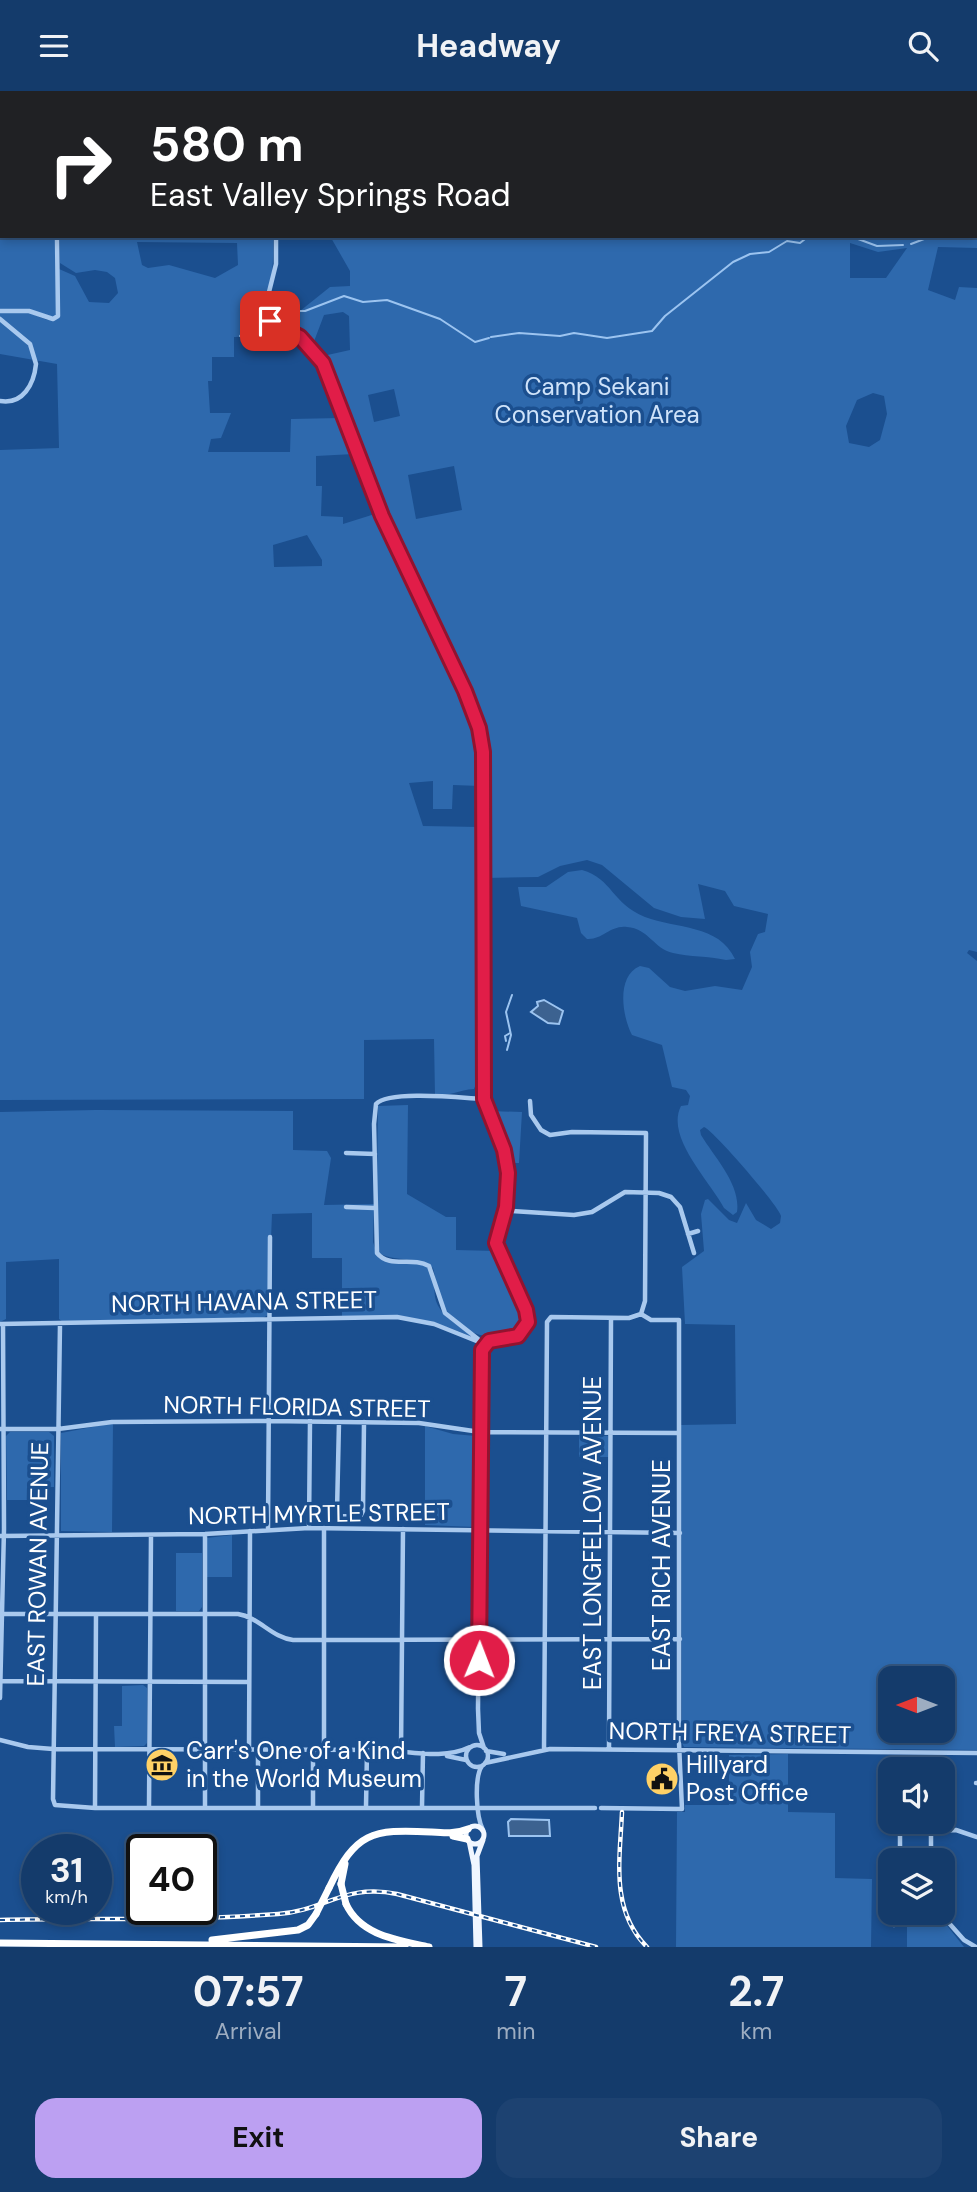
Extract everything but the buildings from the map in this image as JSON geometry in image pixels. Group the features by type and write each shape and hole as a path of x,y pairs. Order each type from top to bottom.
{"highway":[{"path":"155,1944 288,1933 304,1928 316,1914 348,1854 372,1834 393,1830 457,1833 469,1828"},
{"path":"429,1947 366,1928 346,1904 341,1884 344,1867 351,1854 372,1837 394,1833 447,1836 469,1842"},
{"path":"0,1943 405,1947"}],"main road":[{"path":"477,1825 483,1830 483,1840 477,1853 478,1947 469,1842 469,1828 477,1825"},
{"path":"469,1842 474,1844 483,1840"}],"street":[{"path":"0,311 29,311 52,319 58,316 57,238"},
{"path":"276,238 276,264 265,308 266,314 276,325 300,337 323,363 382,516 465,691 479,728 483,752 484,1099 504,1150 508,1173 506,1207 496,1243 526,1310 528,1322 518,1336 484,1344 481,1356 478,1709 476,1735 466,1753 478,1799"},
{"path":"0,319 30,344 36,364 25,393 15,400 0,401"},
{"path":"478,1341 454,1323 442,1309 429,1266 420,1262 390,1261 380,1257 374,1242 375,1154 377,1102 421,1097 484,1099"},
{"path":"530,1101 531,1115 541,1130 550,1136 572,1132 646,1133 645,1301 641,1314 611,1318 549,1319 544,1749"},
{"path":"346,1153 375,1154"},
{"path":"512,1210 583,1214 625,1192 666,1194 676,1201 694,1253"},
{"path":"346,1207 375,1208"},
{"path":"688,1234 698,1231"},
{"path":"268,1528 270,1237"},
{"name":"EAST RICH AVENUE","path":"601,1808 682,1809 679,1320 651,1320 641,1314"},
{"name":"NORTH HAVANA STREET","path":"1,1324 407,1318 440,1325 484,1344"},
{"name":"EAST LONGFELLOW AVENUE","path":"609,1749 611,1318"},
{"path":"0,1698 1,1324"},
{"name":"EAST ROWAN AVENUE","path":"60,1324 53,1749 55,1805 96,1808"},
{"path":"309,1528 310,1421"},
{"name":"NORTH FLORIDA STREET","path":"2,1429 58,1429 112,1422 310,1421 419,1423 480,1432 678,1433"},
{"path":"339,1422 337,1511 340,1516 360,1517 363,1511 364,1422"},
{"name":"NORTH MYRTLE STREET","path":"1,1535 205,1534 268,1528 680,1533"},
{"path":"324,1528 324,1750"},
{"path":"401,1752 403,1529"},
{"path":"249,1750 250,1531"},
{"path":"205,1534 205,1807"},
{"path":"95,1535 96,1544"},
{"path":"149,1807 150,1535"},
{"path":"1,1614 204,1613 250,1617 287,1640 680,1639"},
{"path":"96,1614 96,1808 595,1808"},
{"path":"0,1681 249,1682"},
{"path":"478,1709 479,1733 485,1749 484,1764 478,1773 478,1813 483,1830"},
{"path":"0,1740 28,1747 53,1749 367,1750 460,1757 468,1763"},
{"path":"429,1754 456,1753 471,1747"},
{"name":"NORTH FREYA STREET","path":"471,1747 497,1754 526,1753"},
{"name":"NORTH FREYA STREET","path":"468,1763 484,1764 544,1749 977,1753"},
{"path":"258,1750 258,1807"},
{"path":"313,1750 313,1807"},
{"path":"366,1807 367,1750"},
{"path":"422,1807 423,1753"},
{"path":"469,1828 478,1813"},
{"path":"955,1830 977,1837"},
{"path":"951,1925 964,1940 976,1947"}],"green space":[{"path":"0,238 56,238 57,314 53,318 30,310 0,309"},
{"path":"60,238 273,238 272,275 260,315 266,324 285,336 234,337 234,357 212,357 212,381 208,381 210,413 231,413 221,438 211,439 208,452 290,452 291,419 340,418 354,454 316,456 316,486 322,486 321,516 343,517 343,524 378,513 476,728 480,752 480,786 453,785 452,809 433,809 433,781 409,783 423,826 479,827 474,1089 435,1096 434,1039 364,1040 364,1099 0,1100 0,450 59,448 57,364 0,354 0,313 30,313 47,320 59,317 59,269 75,276 89,302 109,303 118,293 115,278 107,272 95,270 76,273 60,263","holes":["137,242 237,243 238,265 215,278 169,265 148,268 142,265","307,535 322,560 322,566 274,567 273,545"]},
{"name":"Camp Sekani Conservation Area","path":"331,238 977,238 977,248 938,247 928,290 955,300 959,287 977,288 977,952 969,950 967,953 977,961 977,1750 684,1747 682,1743 681,1425 736,1424 735,1325 685,1324 682,1267 704,1251 701,1214 705,1200 708,1199 729,1220 737,1223 746,1203 756,1220 771,1229 780,1223 781,1216 745,1169 704,1127 700,1130 701,1135 726,1172 735,1192 737,1212 733,1215 724,1208 691,1159 679,1131 681,1106 688,1105 690,1096 686,1090 672,1087 662,1045 632,1035 624,1007 624,987 632,971 640,966 649,968 670,987 685,991 715,986 742,990 752,967 750,952 758,934 765,932 768,914 734,906 725,891 698,884 705,919 681,917 654,908 602,865 587,860 560,866 538,877 485,878 486,754 474,706 398,544 323,356 350,350 349,316 343,312 324,315 313,344 270,317 269,304 274,293 283,293 289,311 300,311 330,287 350,286 350,271","holes":["850,243 878,252 907,248 886,278 850,278","394,389 400,416 374,422 368,395","873,393 884,396 887,414 880,440 869,447 849,443 846,426 857,400","454,466 462,510 416,519 408,475"]},
{"path":"582,870 600,879 634,911 657,921 708,933 719,939 735,959 666,951 640,931 627,927 616,928 593,939 587,939 581,933 577,918 521,906 518,887 546,887 568,872"},
{"path":"408,1105 407,1194 446,1217 456,1217 456,1250 496,1251 527,1320 518,1335 487,1336 468,1330 452,1318 442,1305 433,1268 420,1262 386,1256 379,1253 376,1247 378,1106"},
{"path":"293,1111 293,1150 327,1151 331,1158 324,1205 374,1204 373,1242 378,1257 391,1262 418,1263 429,1269 433,1276 439,1308 474,1338 440,1325 409,1318 342,1316 342,1258 312,1258 312,1213 272,1214 268,1315 263,1318 63,1322 59,1319 59,1259 6,1262 6,1319 0,1322 0,1112"},
{"path":"489,1111 522,1112 519,1163 509,1163 507,1150"},
{"path":"113,1423 112,1532 61,1531 61,1433"},
{"path":"425,1426 453,1434 476,1436 476,1527 425,1525"},
{"path":"10,1432 49,1432 54,1436 54,1487 32,1487 32,1500 7,1500 6,1436"},
{"path":"579,1435 608,1436 608,1457 579,1457"},
{"path":"232,1535 232,1577 207,1577 207,1538"},
{"path":"176,1553 202,1553 202,1607 199,1611 176,1611"},
{"path":"143,1685 147,1688 147,1743 144,1746 115,1747 114,1726 122,1726 122,1686"},
{"path":"788,1754 788,1812 835,1813 835,1878 872,1879 871,1947 676,1947 677,1812 685,1812 685,1805 729,1805 729,1755"},
{"path":"907,1925 947,1925 964,1947 907,1947"}],"shaded area":[{"path":"544,1000 563,1011 559,1024 548,1023 531,1012 538,1006 537,1002"},
{"path":"511,1819 549,1820 550,1836 509,1836 508,1822"}],"waterway":[{"path":"491,337 519,333 560,336 574,333 607,338 652,331 665,316 733,262 750,254 769,252 787,241 800,243 806,238"},
{"path":"855,238 877,246 903,245"},
{"path":"911,244 927,238"},
{"path":"274,311 305,311 344,296 363,302 387,300 440,319 475,342 489,338"},
{"path":"240,336 262,315"},
{"path":"507,1050 511,1035 506,1012 512,995"},
{"path":"506,1041 505,1036 510,1033"}],"railway":[{"path":"622,1812 619,1866 622,1900 635,1933 647,1947"},
{"path":"0,1920 278,1914 309,1908 349,1895 379,1892 397,1894 596,1947"}],"place":[{"name":"Carr's One of a Kind in the World Museum","path":"162,1765"},
{"name":"Hillyard Post Office","path":"662,1779"}],"route":[{"path":"270,321 300,337 314,349 323,363 382,516 465,691 479,728 483,752 484,1099 488,1116 504,1150 508,1173 506,1207 496,1243 526,1310 528,1322 524,1332 518,1336 509,1340 489,1341 484,1344 482,1350 479,1660"}]}
